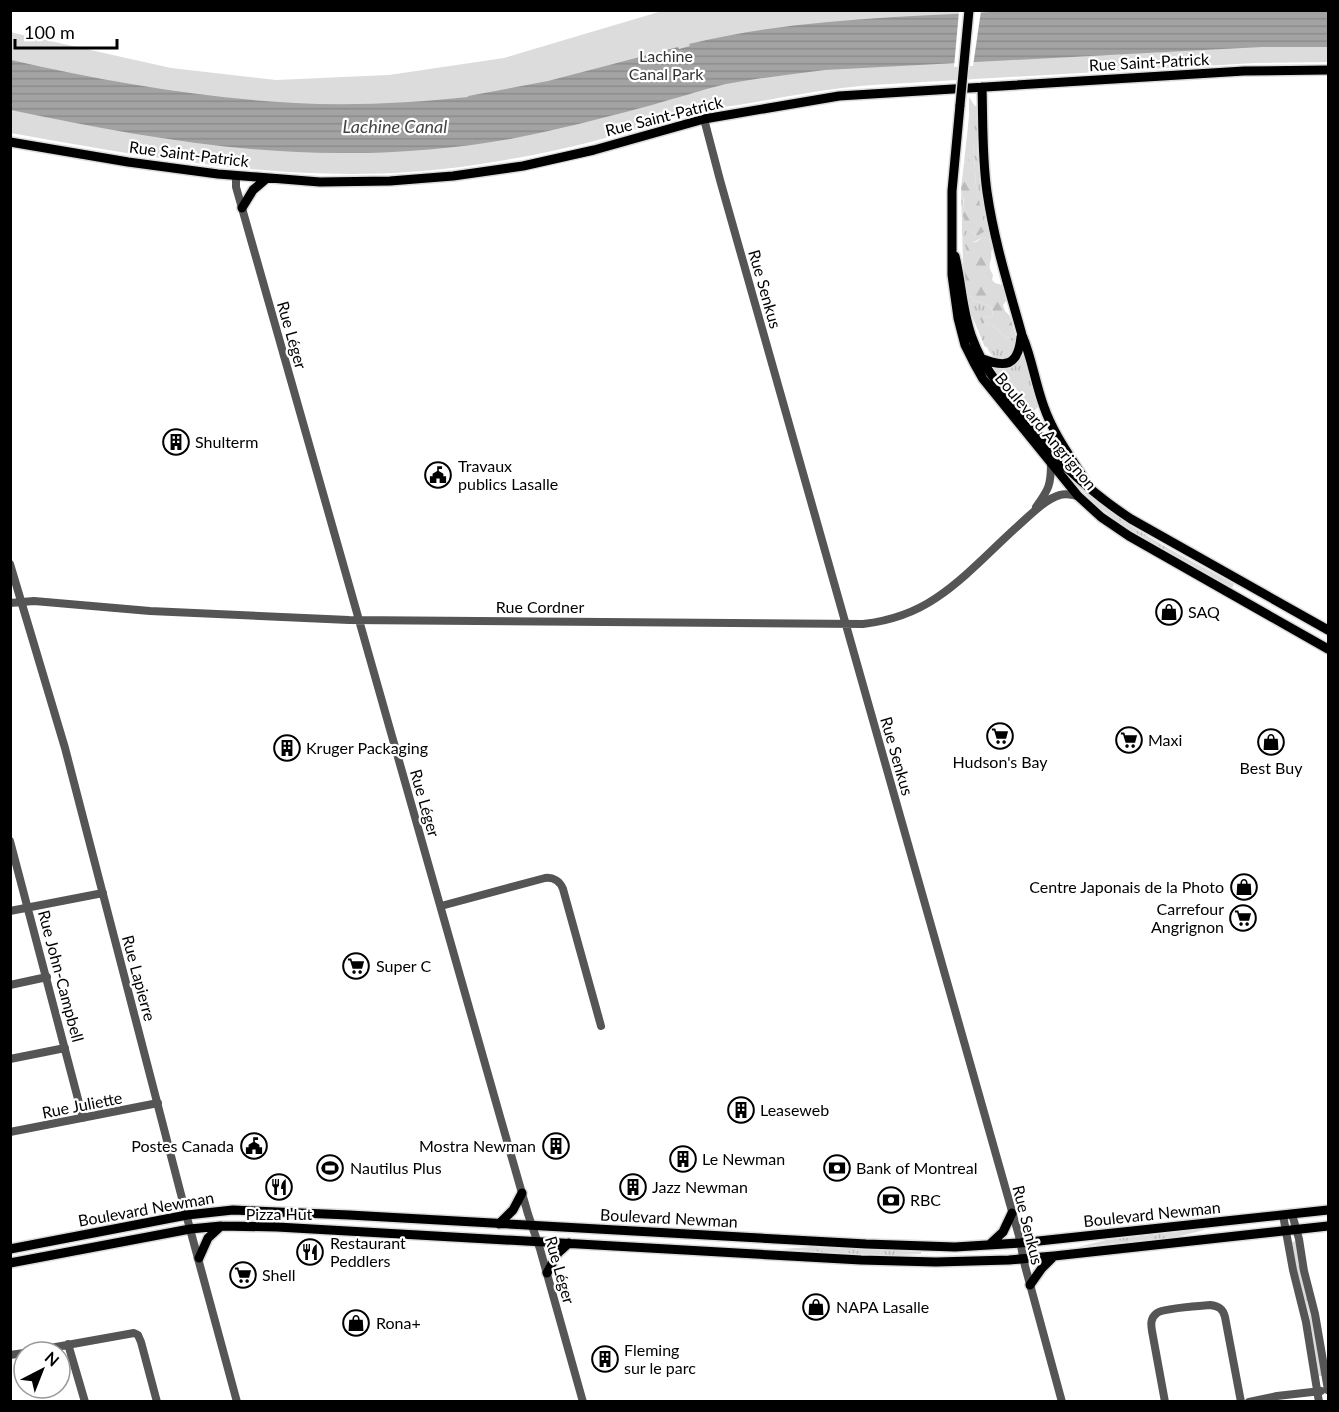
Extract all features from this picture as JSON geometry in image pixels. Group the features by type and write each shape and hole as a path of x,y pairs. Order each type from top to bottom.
{"main road":[{"name":"Boulevard Angrignon","path":"969,10 952,190 951,275 962,336 983,379 1078,496 1101,517 1129,536 1329,649"},
{"name":"Rue Saint-Patrick","path":"10,142 145,165 236,176 320,182 416,180 523,166 577,154 704,119 839,96 1244,71 1329,70"},
{"path":"982,87 984,165 988,196 996,237 1022,335 1048,417 1062,444 1091,489"},
{"path":"242,208 251,194 267,178"},
{"name":"Boulevard Angrignon","path":"952,244 968,324 980,358 998,384 1066,467 1131,519 1329,630"},
{"path":"980,358 1000,364 1012,360 1020,350 1022,335"},
{"path":"499,1224 513,1210 522,1193"},
{"name":"Boulevard Newman","path":"10,1249 187,1215 253,1210 910,1246 1020,1243 1329,1210"},
{"path":"988,1245 1003,1232 1012,1213"},
{"path":"199,1257 208,1238 221,1226"},
{"name":"Boulevard Newman","path":"10,1263 190,1229 221,1226 945,1262 1053,1256 1329,1226"},
{"path":"547,1273 558,1253 569,1243"},
{"path":"1030,1285 1053,1256"}],"street":[{"name":"Rue Senkus","path":"704,119 1012,1213 1062,1401"},
{"name":"Rue Léger","path":"236,176 235,184 583,1401"},
{"path":"1032,513 1048,489 1051,463"},
{"path":"1032,513 1060,495 1078,496"},
{"name":"Rue Cordner","path":"10,603 34,601 150,611 359,620 846,625 874,623 907,614 930,602 959,580 1032,513"},
{"name":"Rue Lapierre","path":"10,564 65,748 237,1401"},
{"name":"Rue John-Campbell","path":"10,841 83,1118"},
{"path":"441,906 545,878 557,881 563,889 601,1026"},
{"path":"10,911 103,893"},
{"path":"10,985 47,977"},
{"path":"10,1059 65,1048"},
{"name":"Rue Juliette","path":"10,1132 158,1103"},
{"path":"1249,1401 1329,1390 1299,1239 1287,1214"},
{"path":"1287,1214 1286,1230 1305,1315 1319,1401"},
{"path":"1165,1401 1152,1320 1161,1311 1208,1305 1219,1307 1225,1317 1241,1401"},
{"path":"72,1343 130,1333 138,1335 157,1401"},
{"path":"72,1357 85,1401"}],"green space":[{"name":"Lachine Canal Park","path":"1328,10 1328,62 1255,63 843,88 711,109 567,148 474,165 416,172 299,173 241,168 126,153 11,133 10,32 171,68 276,80 389,75 504,58 662,11"},
{"path":"969,97 977,106 980,185 992,242 983,237 965,247 969,257 963,263 961,188 967,225 977,236 984,232 976,185 973,142 969,160 964,163"},
{"path":"973,139 976,185 985,230 977,236 967,228 963,216 964,201 961,188 964,163 968,162"},
{"path":"983,237 989,239 992,244 990,269 993,275 992,280 1003,286 1006,301 1003,305 1010,316 1016,337 1013,338 1004,336 992,325 985,322 982,324 980,318 992,316 991,307 979,301 975,302 966,291 963,263 968,256 965,245"},
{"path":"966,291 975,302 979,301 991,307 992,316 985,317 985,322 1006,337 1016,337 1017,345 1006,358 997,359 985,347 969,309"},
{"path":"1023,351 1026,351 1040,405 1030,417 991,369 992,367 1011,366"},
{"path":"1067,475 1125,522 1234,584 1232,588 1120,524 1094,503"},
{"path":"1204,1229 1176,1237 1078,1247 1106,1240"},
{"path":"1296,1241 1322,1376 1319,1376 1309,1315 1297,1271 1292,1242"},
{"path":"811,1247 921,1252 921,1254 868,1255 781,1249"}],"water":[{"name":"Lachine Canal","path":"1025,10 1328,11 1328,47 1262,47 825,70 726,84 549,131 494,142 390,152 305,152 220,146 94,127 11,110 11,60 116,82 259,101 316,104 403,102 468,97 548,81 678,47 679,49 690,46 689,44 772,28 856,20"}],"pier":[{"path":"959,11 981,11 973,66 954,67"}],"place":[{"name":"Shulterm","path":"176,442"},
{"name":"Travaux publics Lasalle","path":"438,475"},
{"name":"SAQ","path":"1169,612"},
{"name":"Hudson's Bay","path":"1000,736"},
{"name":"Maxi","path":"1129,740"},
{"name":"Best Buy","path":"1271,742"},
{"name":"Kruger Packaging","path":"287,748"},
{"name":"Centre Japonais de la Photo","path":"1244,887"},
{"name":"Carrefour Angrignon","path":"1243,918"},
{"name":"Super C","path":"356,966"},
{"name":"Leaseweb","path":"741,1110"},
{"name":"Postes Canada","path":"254,1146"},
{"name":"Mostra Newman","path":"556,1146"},
{"name":"Le Newman","path":"683,1159"},
{"name":"Nautilus Plus","path":"330,1168"},
{"name":"Bank of Montreal","path":"837,1168"},
{"name":"Pizza Hut","path":"279,1187"},
{"name":"Jazz Newman","path":"633,1187"},
{"name":"RBC","path":"891,1200"},
{"name":"Restaurant Peddlers","path":"310,1252"},
{"name":"Shell","path":"243,1275"},
{"name":"NAPA Lasalle","path":"816,1307"},
{"name":"Rona+","path":"356,1323"},
{"name":"Fleming sur le parc","path":"605,1359"}]}
